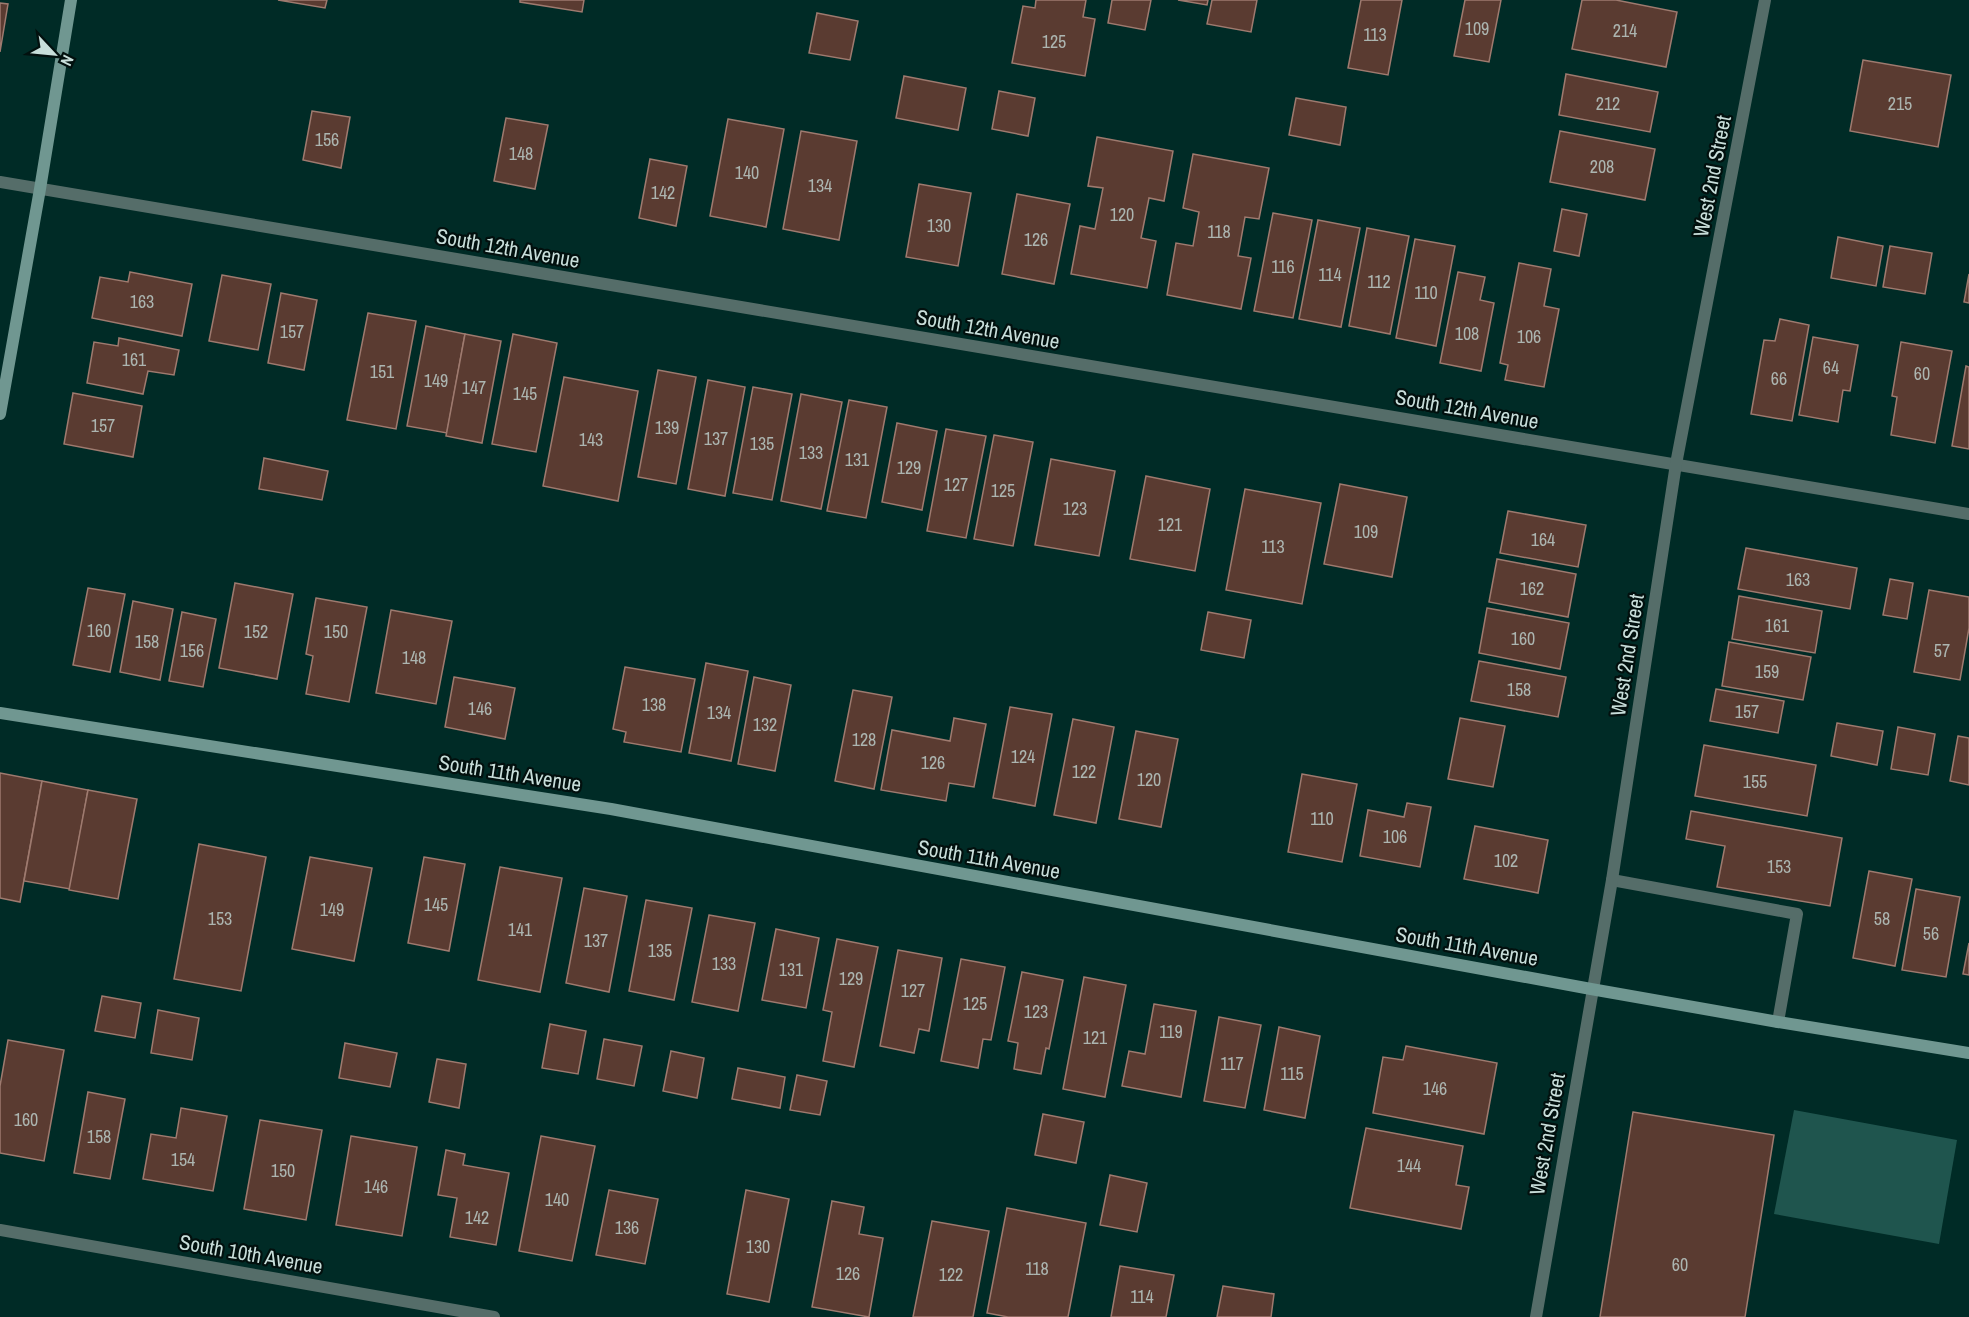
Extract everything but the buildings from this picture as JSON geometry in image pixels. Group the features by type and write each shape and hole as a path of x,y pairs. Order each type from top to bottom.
{"street":[{"path":"0,414 40,189 70,0"},
{"name":"West 2nd Street","path":"1536,1317 1591,989 1612,880 1676,464 1765,0"},
{"name":"South 12th Avenue","path":"0,182 1969,514"},
{"name":"South 11th Avenue","path":"0,713 610,809 1591,989 1969,1053"},
{"path":"1612,880 1797,914 1778,1022"},
{"name":"South 10th Avenue","path":"0,1230 494,1317"}],"shaded area":[{"path":"1794,1110 1957,1140 1939,1244 1774,1214"}]}
